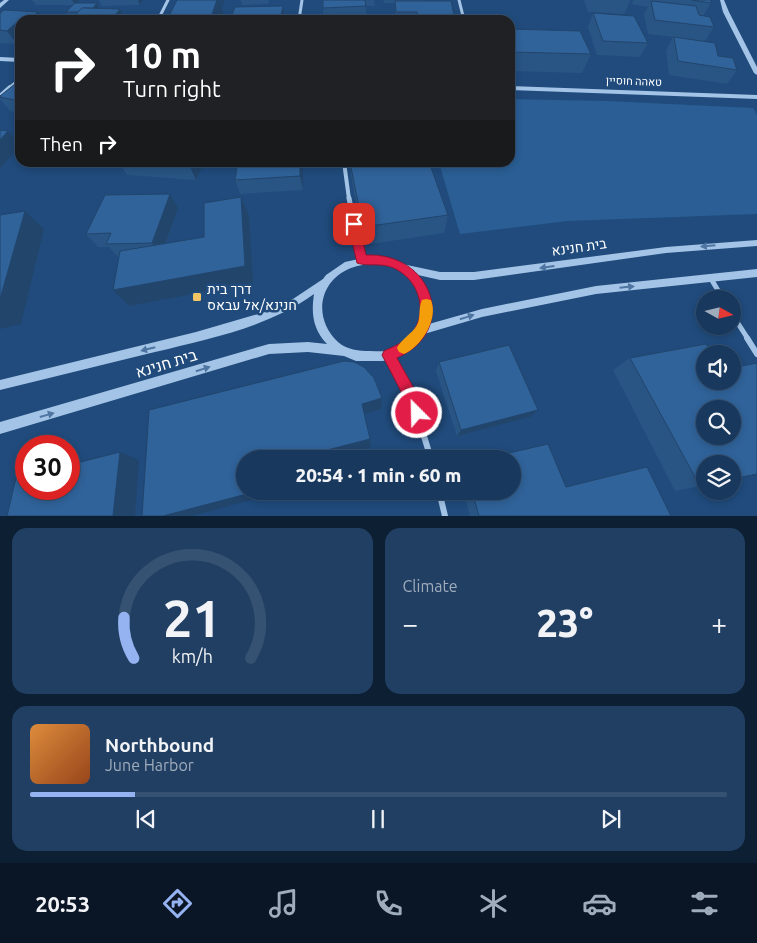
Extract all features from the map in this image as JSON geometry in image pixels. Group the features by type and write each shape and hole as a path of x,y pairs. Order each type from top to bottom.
{"street":[{"path":"0,6 7,0"},
{"path":"160,15 168,0"},
{"path":"300,15 302,0"},
{"path":"459,0 463,15"},
{"path":"722,0 757,73"},
{"path":"0,58 15,60"},
{"path":"0,96 15,83"},
{"name":"טאהה חוסיין","path":"515,88 757,97"},
{"path":"345,167 350,207 361,260"},
{"name":"בית חנינא","path":"406,269 440,276 474,276 666,250 757,243"},
{"path":"377,259 392,262 406,269 417,279 426,299 425,320 413,341 402,349 388,355 373,358 357,357 331,343 322,333 315,308 323,284 334,272 346,264 361,260 377,259"},
{"path":"420,331 482,313 596,290 757,273"},
{"path":"710,277 718,290"},
{"name":"בית חנינא","path":"0,385 196,337 267,316 296,302 323,284"},
{"path":"741,328 757,354"},
{"name":"בית חנינא","path":"0,428 269,349 308,347 343,351"},
{"path":"388,355 412,397 429,450"},
{"path":"441,500 445,516"}],"shaded area":[{"path":"515,99 607,101 753,108 757,115 757,214 568,221 460,234 440,167 515,167"}],"building":[{"path":"177,0 217,0 212,15 170,15"},
{"path":"323,0 365,0 366,6 323,8"},
{"path":"692,0 711,0 711,3"},
{"path":"395,1 451,1 454,15 417,15 417,12 396,12"},
{"path":"651,1 696,6 699,15 710,17 714,27 655,20"},
{"path":"75,3 97,3 93,8 82,8 78,12 66,12"},
{"path":"283,6 281,15 232,15 235,7"},
{"path":"82,8 120,9 115,15 75,15"},
{"path":"4,10 38,12 35,15 15,15 15,24 7,31 0,30 0,13"},
{"path":"593,13 634,16 648,43 603,41"},
{"path":"515,29 580,31 591,54 515,52"},
{"path":"674,37 715,43 718,56 733,58 737,70 678,61"},
{"path":"15,84 15,100 0,96"},
{"path":"0,130 8,131 0,140"},
{"path":"237,167 300,167 300,176 235,180"},
{"path":"351,167 431,167 448,215 363,227"},
{"path":"170,194 152,243 106,244 111,233 86,234 105,195"},
{"path":"241,197 245,266 113,290 120,251 204,237 204,203"},
{"path":"25,211 0,299 0,215"},
{"path":"509,345 538,410 461,430 439,362"},
{"path":"696,346 696,390 741,390 741,366 757,363 757,474 741,477 741,455 696,455 696,479 630,358"},
{"path":"344,361 354,362 364,367 374,378 382,398 362,404 370,439 327,450 236,450 236,497 163,516 142,516 149,410"},
{"path":"548,444 566,487 647,467 671,516 479,516 475,500 521,500 521,450"},
{"path":"120,452 113,516 7,516 15,482 15,500 80,500 80,462"}],"slow traffic":[{"path":"404,348 413,341 420,331 425,320 426,304"}],"place":[{"name":"דרך בית חנינא/אל עבאס","path":"197,297"}],"route":[{"path":"354,224 361,260 377,259 392,262 406,269 417,279 426,299 427,310 420,331 413,341 402,349 388,355 412,397 417,413"}]}
